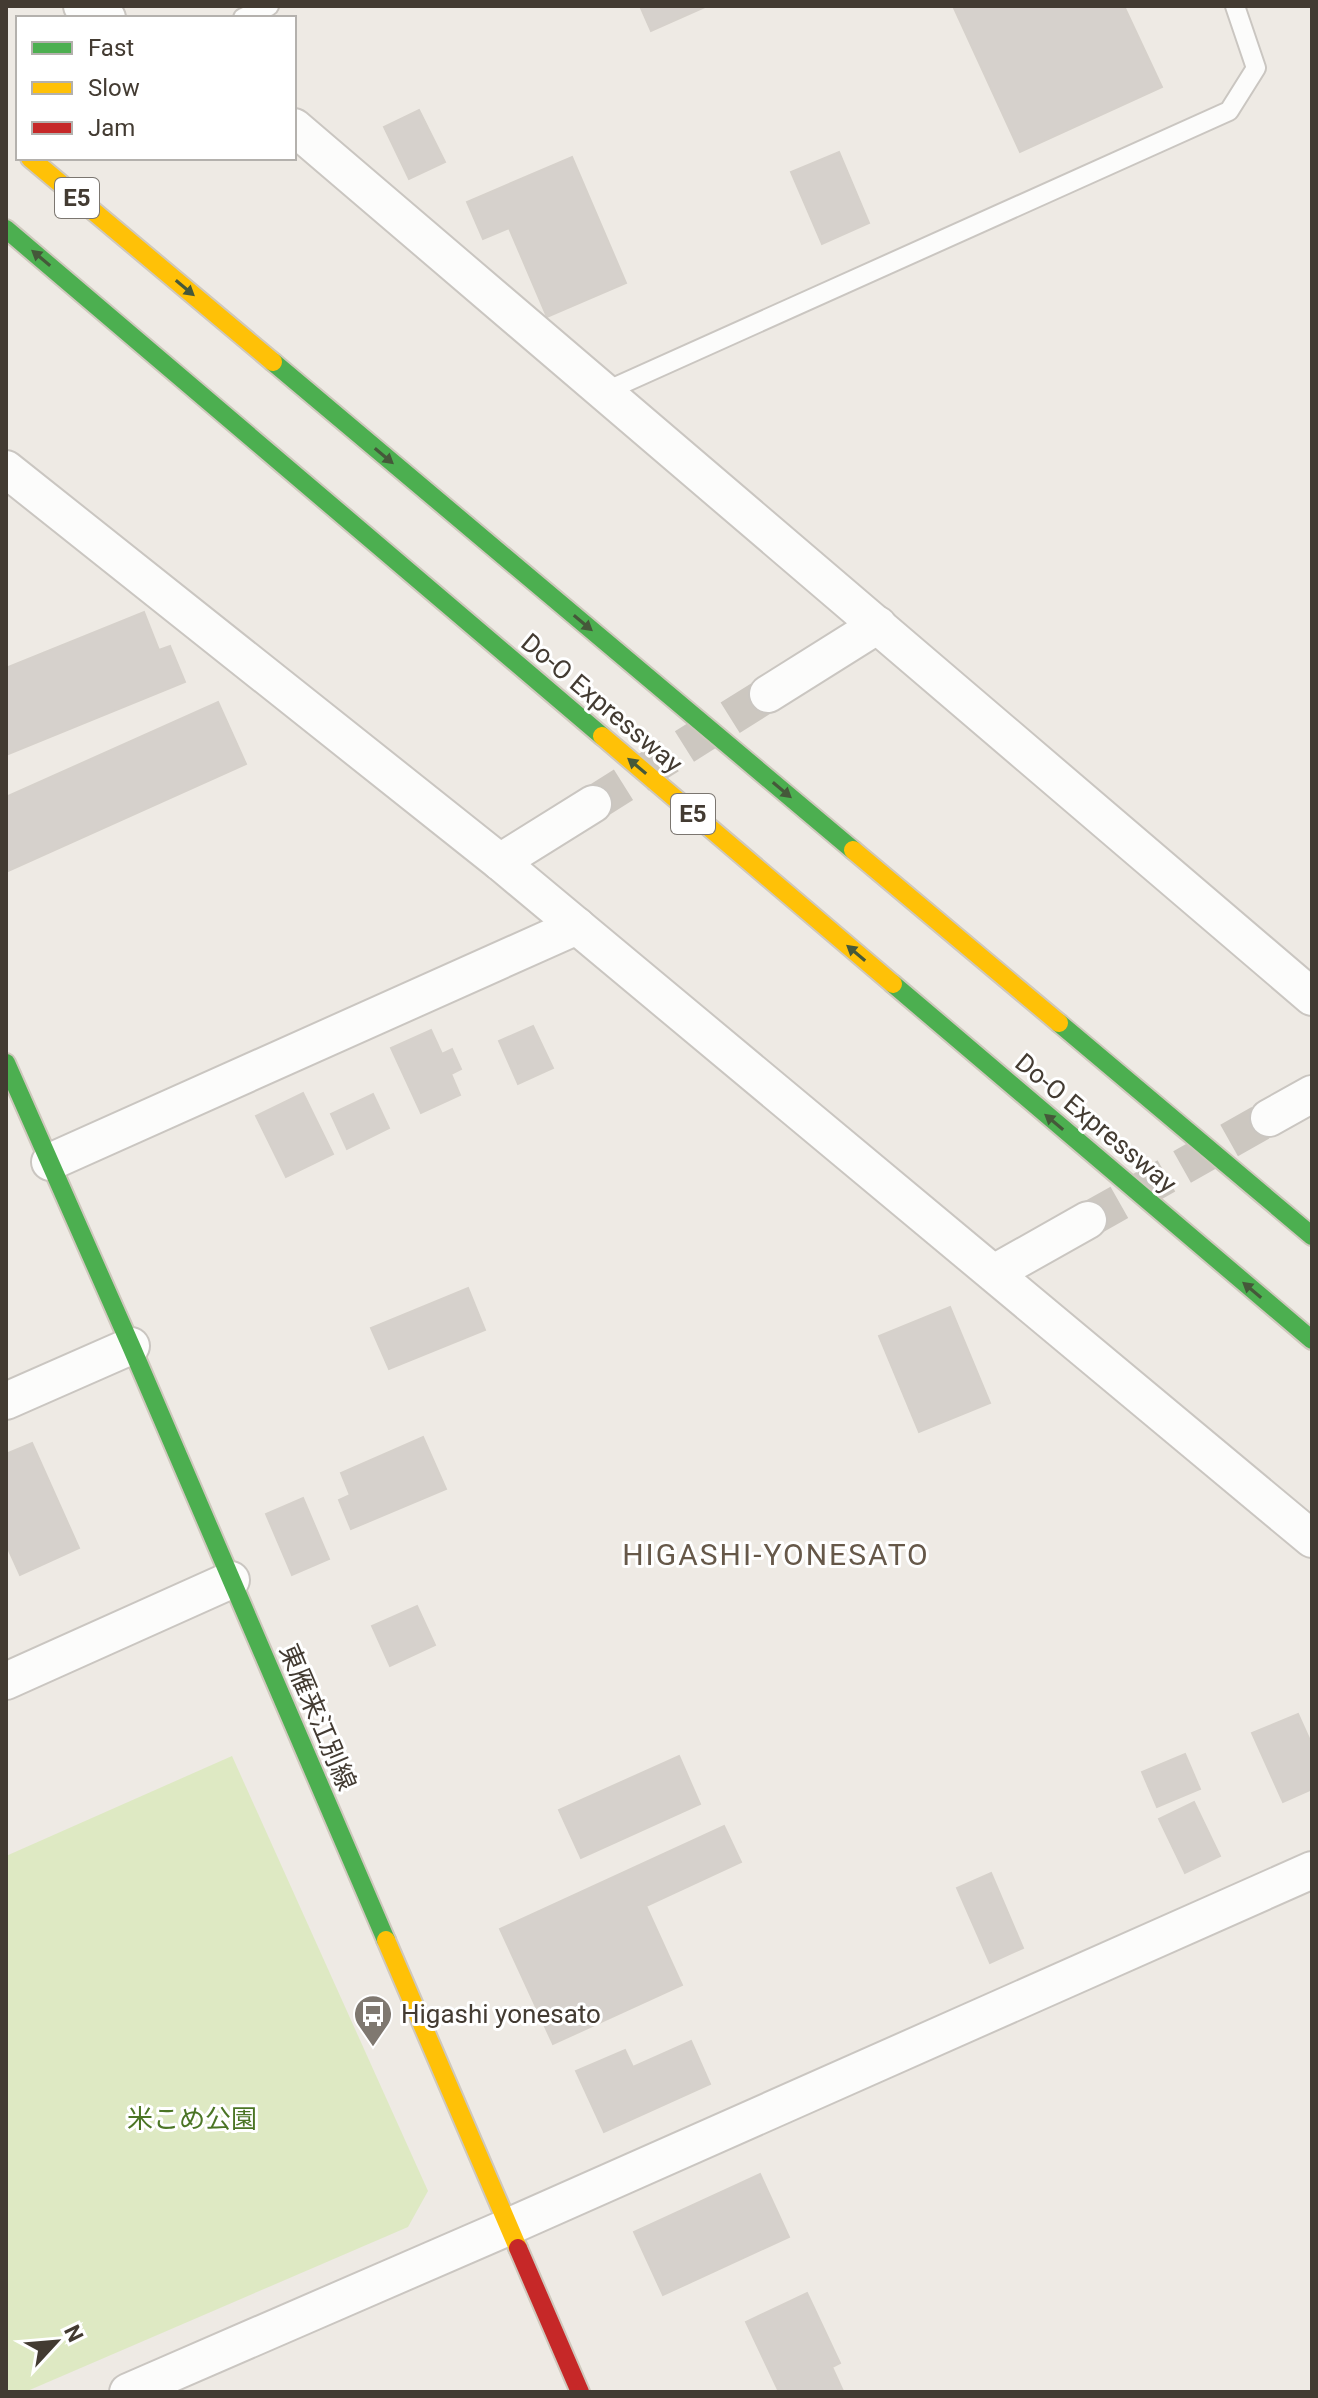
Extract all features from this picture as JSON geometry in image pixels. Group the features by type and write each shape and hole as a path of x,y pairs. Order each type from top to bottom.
{"main road":[{"name":"Do-O Expressway","path":"32,160 1312,1236"},
{"name":"Do-O Expressway","path":"6,229 1312,1340"},
{"name":"東雁来江別線","path":"6,1063 131,1346 580,2392"}],"street":[{"path":"82,6 103,16"},
{"path":"296,129 1312,997"},
{"path":"6,469 500,862 1312,1539"},
{"path":"768,694 878,625"},
{"path":"500,862 593,804"},
{"path":"50,1162 577,926"},
{"path":"1269,1118 1312,1094"},
{"path":"994,1273 1088,1220"},
{"path":"6,1401 131,1346"},
{"path":"6,1681 231,1580"},
{"path":"128,2392 1312,1870"}],"lane":[{"path":"247,16 269,6"},
{"path":"604,392 1229,111 1256,68 1235,6"}],"green space":[{"name":"米こめ公園","path":"232,1756 428,2191 408,2227 25,2392 6,2392 6,1856"}],"building":[{"path":"640,6 707,6 651,31"},
{"path":"953,6 1124,6 1162,87 1020,152"},
{"path":"419,110 445,162 409,179 384,127"},
{"path":"839,152 869,223 822,244 791,172"},
{"path":"572,157 626,283 547,317 509,228 483,239 467,202"},
{"path":"144,612 159,650 170,646 185,682 6,755 6,668"},
{"path":"218,702 246,764 6,872 6,797"},
{"path":"533,1026 553,1068 518,1084 499,1041"},
{"path":"431,1030 442,1054 452,1049 461,1069 451,1074 460,1095 421,1113 391,1048"},
{"path":"303,1093 333,1154 286,1177 256,1116"},
{"path":"373,1094 389,1128 347,1149 331,1114"},
{"path":"468,1288 485,1330 389,1369 371,1328"},
{"path":"950,1307 990,1403 919,1432 879,1336"},
{"path":"423,1437 446,1489 351,1529 339,1500 350,1495 341,1473"},
{"path":"32,1443 79,1548 20,1575 6,1544 6,1454"},
{"path":"303,1498 329,1559 292,1575 266,1514"},
{"path":"417,1606 435,1645 390,1666 372,1626"},
{"path":"1298,1714 1312,1745 1312,1789 1283,1802 1252,1733"},
{"path":"1185,1754 1200,1789 1157,1807 1142,1772"},
{"path":"679,1756 700,1804 581,1858 559,1810"},
{"path":"1194,1802 1220,1856 1185,1873 1159,1819"},
{"path":"724,1826 741,1862 646,1906 682,1985 553,2044 500,1929"},
{"path":"991,1873 1023,1948 990,1963 957,1888"},
{"path":"691,2041 710,2084 604,2132 576,2071 625,2050 633,2067"},
{"path":"760,2174 789,2237 663,2295 634,2232"},
{"path":"807,2293 840,2363 832,2367 843,2391 779,2392 746,2322"}],"tunnel":[{"path":"593,804 768,694"},
{"path":"1088,1220 1269,1118"}],"traffic: fast":[{"path":"6,229 602,736"},
{"path":"273,362 853,850"},
{"path":"893,984 1312,1340"},
{"path":"1059,1023 1312,1236"},
{"path":"6,1063 386,1940"}],"traffic: slow":[{"path":"32,160 273,362"},
{"path":"602,736 893,984"},
{"path":"853,850 1059,1023"},
{"path":"386,1940 518,2248"}],"traffic: jam":[{"path":"518,2248 580,2392"}],"place":[{"name":"Higashi yonesato","path":"373,2048"}],"district":[{"name":"HIGASHI-YONESATO","path":"776,1554"}]}
